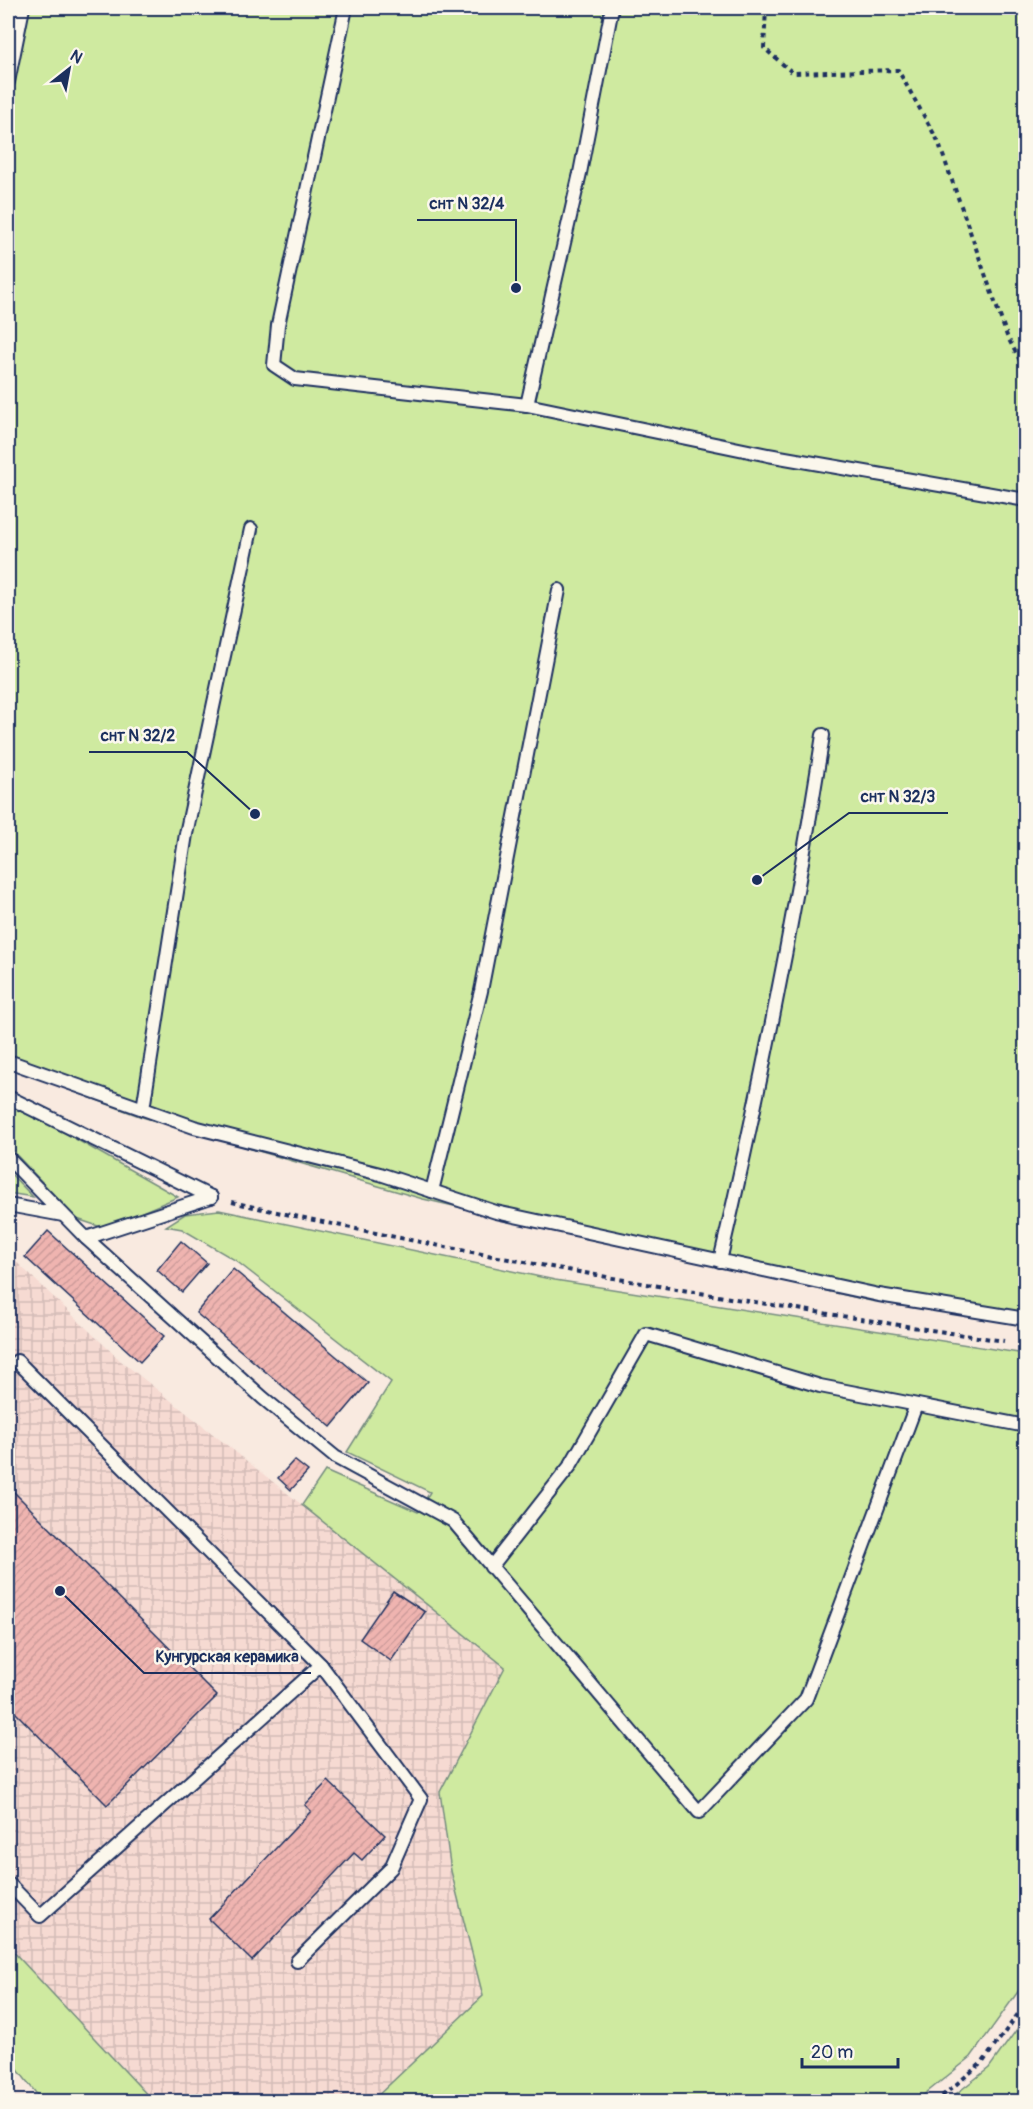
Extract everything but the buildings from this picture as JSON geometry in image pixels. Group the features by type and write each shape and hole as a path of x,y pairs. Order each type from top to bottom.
{"lane":[{"path":"8,82 22,8"},
{"path":"346,8 278,325 274,365 295,379 527,405 768,455 1026,500"},
{"path":"527,405 580,172 612,8"},
{"path":"143,1109 186,834 251,529"},
{"path":"432,1191 481,991 559,590"},
{"path":"720,1261 758,1098 803,863 823,735"},
{"path":"8,1060 194,1127 380,1174 496,1212 879,1294 1026,1319"},
{"path":"8,1097 211,1197"},
{"path":"8,1158 86,1238 263,1398 335,1457 453,1521 699,1812 806,1699 916,1405"},
{"path":"86,1238 211,1197"},
{"path":"8,1205 63,1215"},
{"path":"492,1567 570,1466 646,1334 820,1386 1026,1426"},
{"path":"17,1361 321,1665 421,1799 392,1868 297,1961"},
{"path":"8,1883 40,1916 321,1665"}],"path":[{"path":"766,8 764,48 793,73 898,70 938,141 1007,336 1026,372"},
{"path":"211,1197 375,1234 747,1303 1014,1342"},
{"path":"934,2102 983,2062 1026,2003"}],"shaded area":[{"path":"8,1254 121,1361 506,1667 440,1792 451,1871 483,1996 372,2101 153,2101 8,1946"}],"green space":[{"path":"8,8 1025,8 1025,1323 871,1301 423,1199 142,1117 8,1067"},
{"path":"8,1105 58,1129 178,1197 104,1228 77,1219 8,1146"},
{"path":"8,1171 33,1197 8,1193"},
{"path":"219,1210 555,1280 1025,1354 1025,1982 971,2057 916,2101 372,2101 483,1996 451,1871 440,1792 505,1667 302,1505 325,1471 418,1512 430,1492 347,1452 391,1382 235,1260 182,1229 166,1226 185,1214"},
{"path":"8,1946 153,2101 42,2101 8,2057"},
{"path":"1025,2018 1025,2101 947,2101 989,2068"}],"place":[{"name":"снт N 32/4","path":"516,288"},
{"name":"снт N 32/2","path":"255,814"},
{"name":"снт N 32/3","path":"757,880"},
{"name":"Кунгурская керамика","path":"60,1591"}]}
